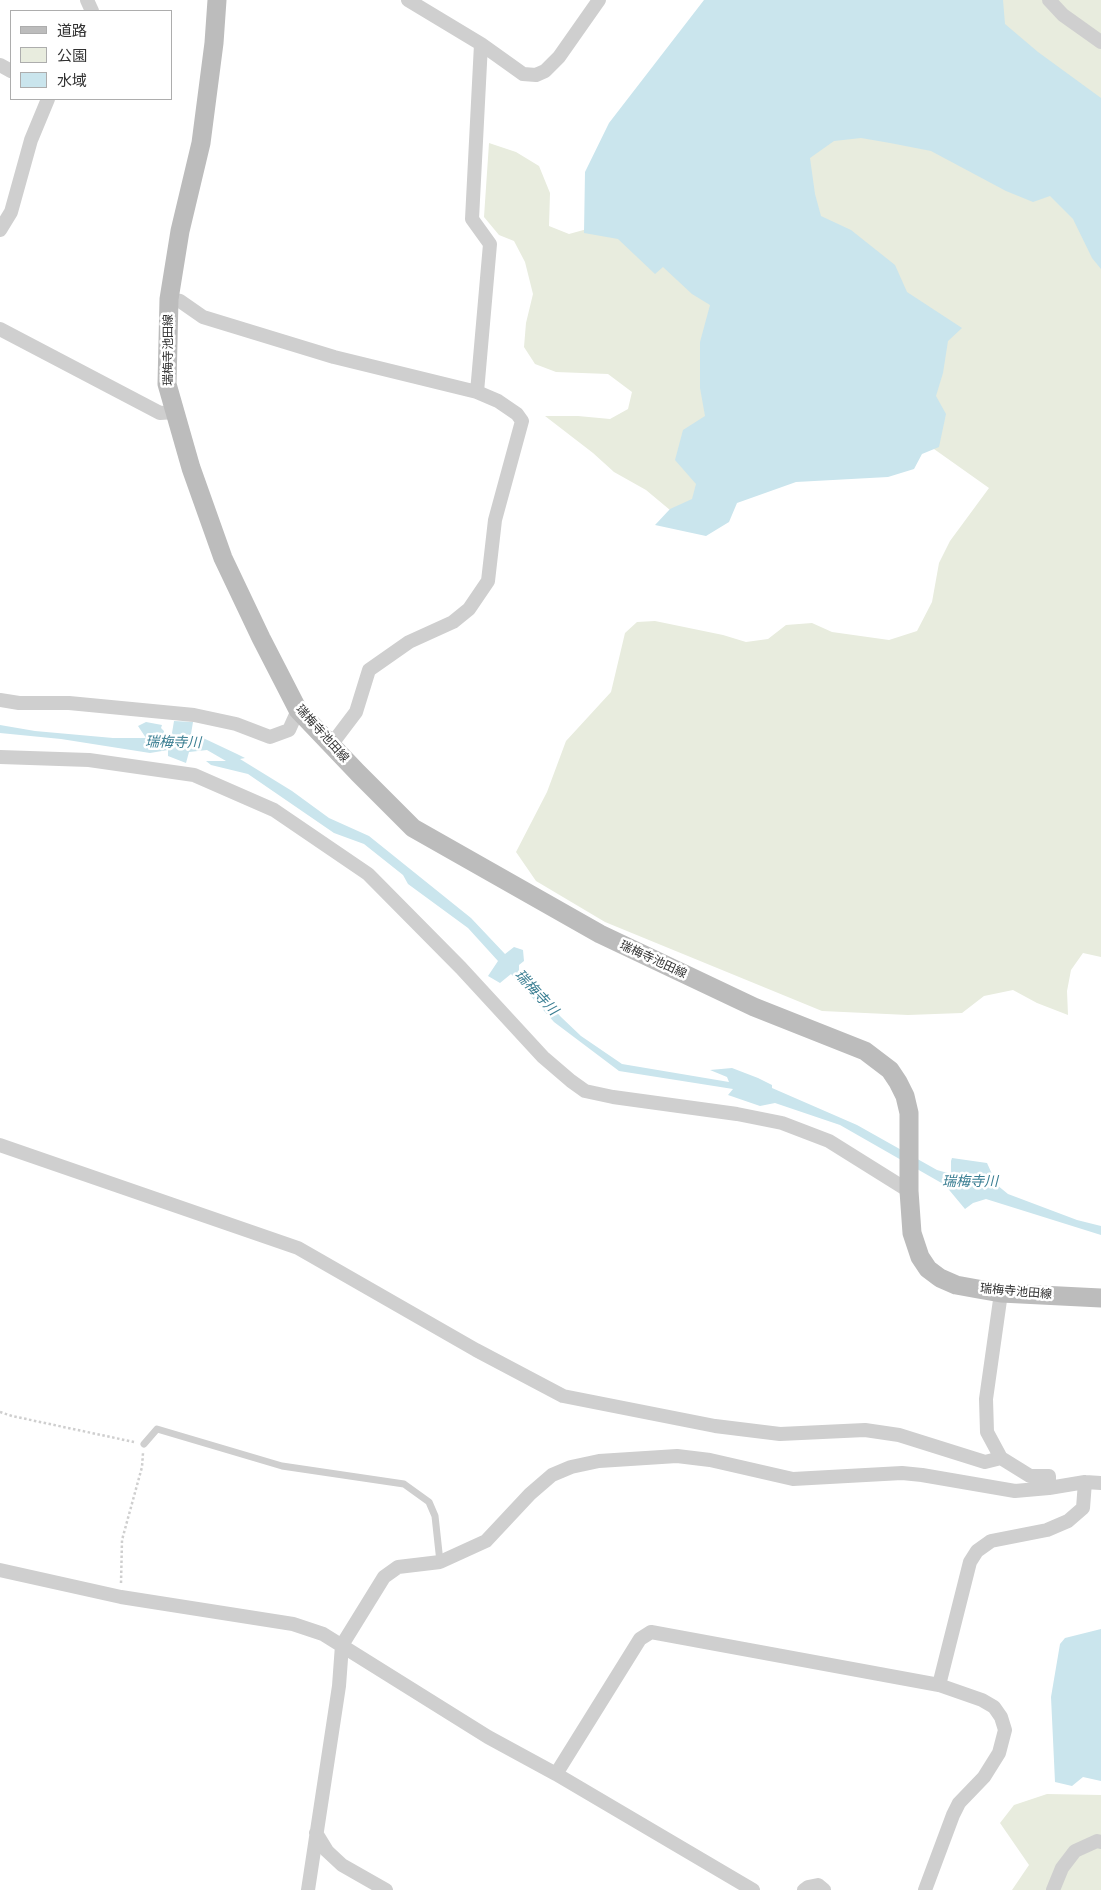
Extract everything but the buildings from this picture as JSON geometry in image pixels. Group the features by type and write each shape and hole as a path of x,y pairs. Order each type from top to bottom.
{"main road":[{"name":"瑞梅寺池田線","path":"217,0 214,43 201,143 180,231 169,299 167,384 191,468 223,558 298,710 413,828 600,934 754,1007 872,1055 890,1070 905,1096 909,1113 909,1190 912,1233 920,1257 928,1269 940,1278 956,1284 1001,1293 1101,1298"}],"street":[{"path":"408,0 481,44 523,74 536,75 544,71 559,57 599,0"},
{"path":"1050,0 1063,15 1101,42"},
{"path":"478,392 490,244 472,219 481,44"},
{"path":"0,230 11,212 31,140 48,100"},
{"path":"169,299 180,302 203,317 334,357 478,392 498,401 517,414 522,421 495,520 488,581 469,609 453,622 409,642 369,670 356,712 331,744"},
{"path":"0,329 160,413 175,412"},
{"path":"0,700 19,703 69,703 194,715 236,724 270,737 289,730 298,710"},
{"path":"0,757 89,760 194,775 274,810 368,874 461,968 543,1058 571,1082 585,1091 613,1097 737,1114 782,1123 829,1141 909,1190"},
{"path":"0,1144 298,1248 476,1350 563,1396 715,1426 780,1434 865,1430 899,1435 985,1462 1001,1458"},
{"path":"1001,1293 986,1399 987,1432 1001,1458 1030,1476 1049,1476 1049,1488"},
{"path":"308,1890 339,1686 342,1646 384,1577 398,1567 440,1562 486,1541 530,1494 552,1475 571,1467 599,1461 691,1457 793,1478 902,1473 1015,1491 1085,1482 1101,1483"},
{"path":"939,1685 970,1562 977,1552 991,1541 1047,1530 1068,1521 1083,1508 1085,1482"},
{"path":"0,1570 121,1597 293,1624 323,1634 488,1737 556,1774 753,1890"},
{"path":"556,1774 640,1639 651,1632 939,1685 982,1700 994,1707 1001,1717 1005,1730 999,1753 984,1777 959,1803 925,1890"},
{"path":"316,1833 328,1851 342,1865 386,1890"},
{"path":"1053,1890 1062,1868 1075,1851 1101,1842"},
{"path":"804,1890 818,1885 824,1890"}],"lane":[{"path":"144,1444 157,1429 282,1466 404,1484 429,1502 435,1516 440,1562"}],"path":[{"path":"0,1412 144,1444 142,1467 122,1540 121,1597"}],"green space":[{"path":"930,0 1101,0 1101,108"},
{"path":"867,115 1054,174 1101,225 1101,957 1083,953 1071,970 1067,991 1068,1015 1037,1003 1013,990 984,996 962,1013 908,1015 822,1011 605,922 536,881 516,852 547,792 566,741 611,692 625,633 637,622 655,621 723,635 746,642 768,639 786,625 812,623 832,632 889,640 917,631 932,602 939,563 950,541 989,488 910,432 792,205 801,141"},
{"path":"489,143 516,152 539,166 550,193 549,226 569,234 598,226 695,278 720,317 702,493 676,515 646,490 614,472 593,453 545,416 578,416 610,419 628,409 632,392 608,374 556,372 535,364 524,347 526,323 533,294 525,262 514,241 499,235 484,217"},
{"path":"1047,1794 1101,1795 1101,1890 1012,1890 1029,1865 1000,1823 1014,1805"}],"water":[{"path":"704,0 1003,0 1005,24 1038,52 1101,98 1101,269 1092,258 1073,219 1050,196 1033,202 1006,191 931,151 861,138 834,141 810,158 815,194 821,216 851,230 895,265 907,292 962,328 948,341 943,373 936,396 946,414 939,447 922,454 914,469 888,477 796,482 737,503 729,522 706,536 655,525 670,509 692,499 696,484 675,460 683,430 705,416 700,388 700,342 710,305 692,294 663,267 655,274 618,239 584,233 585,172 609,123"},
{"name":"瑞梅寺川","path":"174,721 193,722 190,740 201,737 245,758 240,759 292,791 329,818 369,836 471,918 505,954 514,947 523,950 524,961 519,965 519,972 581,1036 622,1064 729,1082 727,1077 710,1070 732,1068 758,1078 772,1085 772,1088 857,1125 937,1170 951,1174 952,1158 987,1163 997,1185 1008,1194 1077,1220 1101,1226 1101,1235 986,1199 973,1203 965,1209 945,1185 840,1125 775,1103 760,1106 728,1095 733,1089 619,1071 554,1022 511,974 500,983 488,976 498,961 468,928 408,884 403,875 364,844 334,833 248,774 211,765 206,761 226,761 207,750 189,752 186,763 168,756 168,750 150,753 61,739 0,733 0,725 35,731 113,738 146,738 138,726 146,722 162,725 161,728 164,731 163,738 171,739"},
{"path":"1101,1629 1101,1781 1083,1777 1072,1786 1055,1782 1051,1697 1060,1644 1065,1638"}]}
